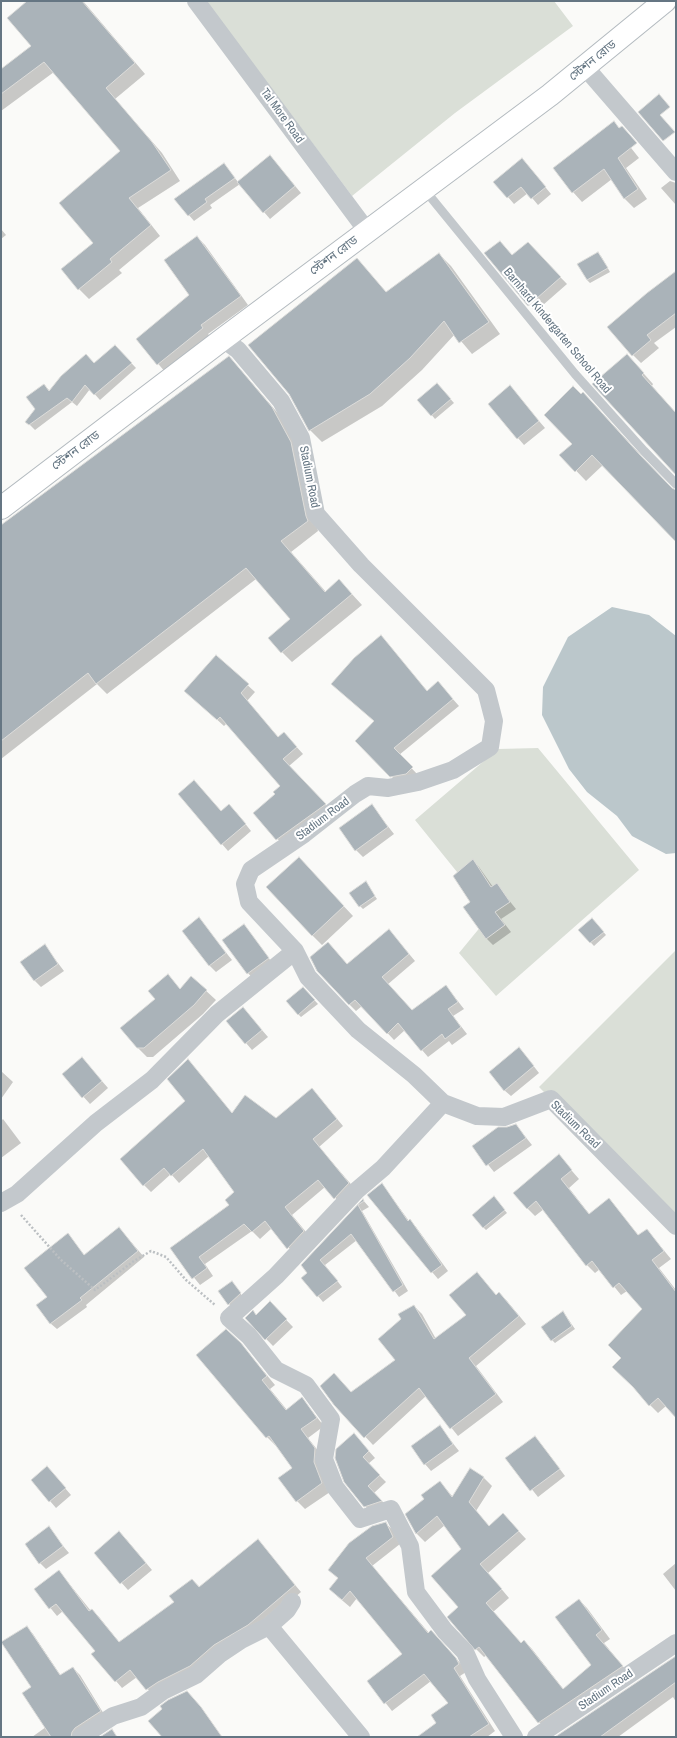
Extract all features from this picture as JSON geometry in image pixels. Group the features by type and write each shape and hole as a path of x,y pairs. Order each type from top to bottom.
{"main road":[{"name":"স্টেশন রোড","path":"1,508 585,67 665,1"}],"street":[{"name":"Tal More Road","path":"196,1 367,232"},
{"path":"585,67 676,172"},
{"name":"Stadium Road","path":"223,339 238,350 281,401 301,438 316,514 361,565 486,690 494,721 490,747 452,770 418,782 388,788 368,786 355,794 304,834 251,870 245,884 249,902 295,950 308,978 358,1030 414,1075 443,1103 477,1116 504,1117 551,1099 676,1226"},
{"path":"4,1201 17,1194 96,1124 152,1080 217,1014 295,950"},
{"path":"443,1103 383,1168 356,1191 276,1276 229,1318 249,1336 276,1370 306,1385 331,1419 324,1459 335,1487 360,1519 391,1509 410,1546 416,1592 445,1631 466,1652 477,1679 514,1737"},
{"path":"81,1737 113,1716 140,1707 163,1691 196,1674 220,1654 241,1640 269,1626 287,1610 292,1602"},
{"path":"269,1626 361,1737"},
{"name":"Stadium Road","path":"536,1737 676,1643"}],"lane":[{"name":"Barnhard Kindergarten School Road","path":"424,189 575,374 644,451 676,484"}],"path":[{"path":"4,1201 60,1260 95,1290 134,1261 151,1251 166,1257 186,1280 229,1318"}],"shaded area":[{"path":"206,1 554,1 573,26 455,113 352,196"},
{"path":"612,607 649,615 676,636 676,853 666,854 632,836 617,816 587,792 569,769 542,715 543,687 568,637"},
{"path":"538,748 639,870 496,996 459,953 491,914 415,820 498,749"},
{"path":"676,950 676,1226 539,1087"}],"building":[{"path":"27,1 82,1 135,63 106,88 152,142 171,170 129,198 151,225 110,259 112,262 78,290 61,269 93,243 59,203 120,151 44,62 1,94 1,69 31,46 7,18"},
{"path":"659,94 670,107 660,115 675,132 663,141 638,112"},
{"path":"614,121 619,128 622,126 637,143 618,158 638,189 624,199 604,169 572,193 553,168"},
{"path":"270,155 295,186 263,213 237,182"},
{"path":"522,158 546,187 531,199 521,187 507,198 493,182"},
{"path":"224,163 235,178 205,199 207,202 188,216 174,199"},
{"path":"197,236 241,296 201,325 203,328 157,365 136,339 189,295 164,260"},
{"path":"500,241 512,255 528,242 561,277 528,306 484,253"},
{"path":"598,252 608,268 587,280 577,264"},
{"path":"439,253 489,322 459,343 444,321 410,358 370,394 309,431 289,394 248,345 357,258 386,292"},
{"path":"676,271 676,313 647,335 651,340 632,356 607,327"},
{"path":"115,345 132,363 94,395 85,385 72,402 67,398 29,425 25,422 35,409 26,397 44,384 49,391 61,376 86,354 94,363"},
{"path":"627,354 644,373 642,375 676,413 676,475 592,384"},
{"path":"229,356 272,407 291,442 308,521 281,541 325,592 339,579 352,594 281,653 268,638 290,619 246,568 96,684 88,673 1,741 1,525"},
{"path":"437,383 451,399 431,416 417,400"},
{"path":"510,385 539,421 517,439 488,404"},
{"path":"573,386 581,394 583,392 640,455 672,488 676,490 676,542 592,455 575,472 559,455 572,444 544,415"},
{"path":"381,635 427,691 438,681 453,699 394,748 413,767 406,774 390,777 355,741 374,721 331,684 354,658"},
{"path":"216,655 249,684 241,693 278,737 284,732 297,747 283,759 326,804 276,840 253,813 275,794 273,792 280,786 220,717 217,720 184,691"},
{"path":"194,780 221,811 229,804 246,824 221,845 178,794"},
{"path":"372,804 388,827 355,851 339,828"},
{"path":"299,857 344,906 312,936 266,887"},
{"path":"473,859 491,887 497,883 510,902 495,912 505,925 486,939 463,907 470,902 453,876"},
{"path":"366,881 375,896 359,907 349,893"},
{"path":"199,917 226,953 209,966 182,931"},
{"path":"592,918 604,932 590,943 578,930"},
{"path":"244,924 269,958 247,974 222,940"},
{"path":"389,929 409,954 382,977 412,1010 446,985 458,1002 448,1009 461,1027 445,1039 442,1034 421,1051 398,1023 387,1034 355,1000 349,1005 317,971 310,957 328,942 347,964"},
{"path":"45,944 58,964 34,981 20,962"},
{"path":"168,974 180,989 191,976 207,990 194,1005 144,1048 137,1048 120,1028 155,999 148,991"},
{"path":"303,987 315,1000 298,1015 286,1001"},
{"path":"243,1007 262,1030 245,1044 226,1021"},
{"path":"519,1047 534,1066 504,1091 489,1072"},
{"path":"82,1057 102,1081 82,1098 62,1074"},
{"path":"188,1059 232,1113 245,1095 276,1118 312,1088 337,1119 313,1139 349,1183 334,1199 318,1180 285,1207 304,1231 287,1249 265,1221 252,1232 244,1224 199,1257 207,1268 192,1279 170,1248 229,1205 225,1200 234,1192 203,1149 171,1176 164,1168 143,1186 120,1159 185,1101 167,1079"},
{"path":"516,1124 526,1138 486,1166 472,1146 498,1127 507,1127"},
{"path":"559,1154 572,1170 561,1179 589,1214 609,1198 638,1235 647,1229 664,1251 652,1260 676,1292 676,1418 658,1398 649,1406 633,1387 612,1367 621,1358 608,1345 642,1309 619,1283 613,1288 592,1261 586,1266 536,1201 527,1209 513,1193"},
{"path":"382,1183 408,1221 410,1219 442,1265 431,1273 367,1195"},
{"path":"494,1196 505,1210 483,1228 472,1215"},
{"path":"363,1199 364,1201 358,1205 403,1285 393,1292 351,1234 320,1260 338,1281 317,1297 301,1278 307,1273 301,1265"},
{"path":"119,1227 138,1251 80,1298 82,1300 50,1324 36,1305 47,1297 24,1268 68,1233 84,1255"},
{"path":"477,1272 496,1295 499,1292 519,1316 469,1358 496,1394 450,1429 419,1388 364,1438 334,1405 320,1386 334,1373 351,1392 395,1360 378,1339 401,1319 398,1314 414,1305 434,1339 466,1315 449,1295"},
{"path":"232,1281 241,1293 228,1305 218,1291"},
{"path":"270,1301 287,1319 265,1340 245,1318 253,1310 256,1315"},
{"path":"563,1311 572,1326 551,1341 541,1327"},
{"path":"226,1329 241,1343 267,1376 262,1380 286,1410 302,1397 317,1418 301,1429 315,1448 314,1462 322,1483 296,1502 278,1478 292,1468 269,1436 266,1438 196,1355"},
{"path":"440,1425 453,1444 424,1465 411,1446"},
{"path":"354,1433 369,1451 363,1457 380,1475 368,1486 382,1501 364,1507 344,1482 335,1458 336,1449"},
{"path":"535,1436 560,1469 530,1491 505,1458"},
{"path":"47,1466 66,1488 49,1502 31,1480"},
{"path":"470,1468 484,1477 469,1502 489,1526 503,1513 519,1531 480,1564 502,1589 486,1603 521,1643 524,1640 563,1689 591,1665 555,1617 579,1599 602,1630 596,1635 623,1666 538,1723 479,1647 475,1650 447,1617 458,1607 431,1576 461,1549 437,1516 416,1534 405,1514 424,1499 421,1495 440,1481 452,1497"},
{"path":"386,1522 393,1537 366,1558 428,1633 431,1630 456,1658 459,1664 454,1668 489,1724 469,1737 417,1737 436,1723 431,1715 448,1703 424,1674 384,1704 367,1681 402,1654 350,1591 342,1600 329,1589 338,1578 328,1570 349,1543 372,1526"},
{"path":"49,1526 63,1546 39,1564 25,1544"},
{"path":"119,1531 146,1563 120,1584 94,1553"},
{"path":"258,1539 295,1585 248,1625 214,1645 190,1666 158,1682 146,1690 130,1670 115,1682 91,1654 95,1651 56,1604 49,1609 34,1589 59,1570 89,1611 92,1609 119,1642 174,1602 169,1596 192,1579 199,1587"},
{"path":"27,1626 60,1675 73,1667 101,1711 75,1728 71,1737 51,1737 22,1693 31,1687 1,1642"},
{"path":"676,1656 676,1682 600,1737 555,1737"},
{"path":"187,1691 201,1707 222,1737 162,1737 148,1721 162,1709 160,1706 168,1700"},
{"path":"112,1729 117,1737 100,1737"}]}
